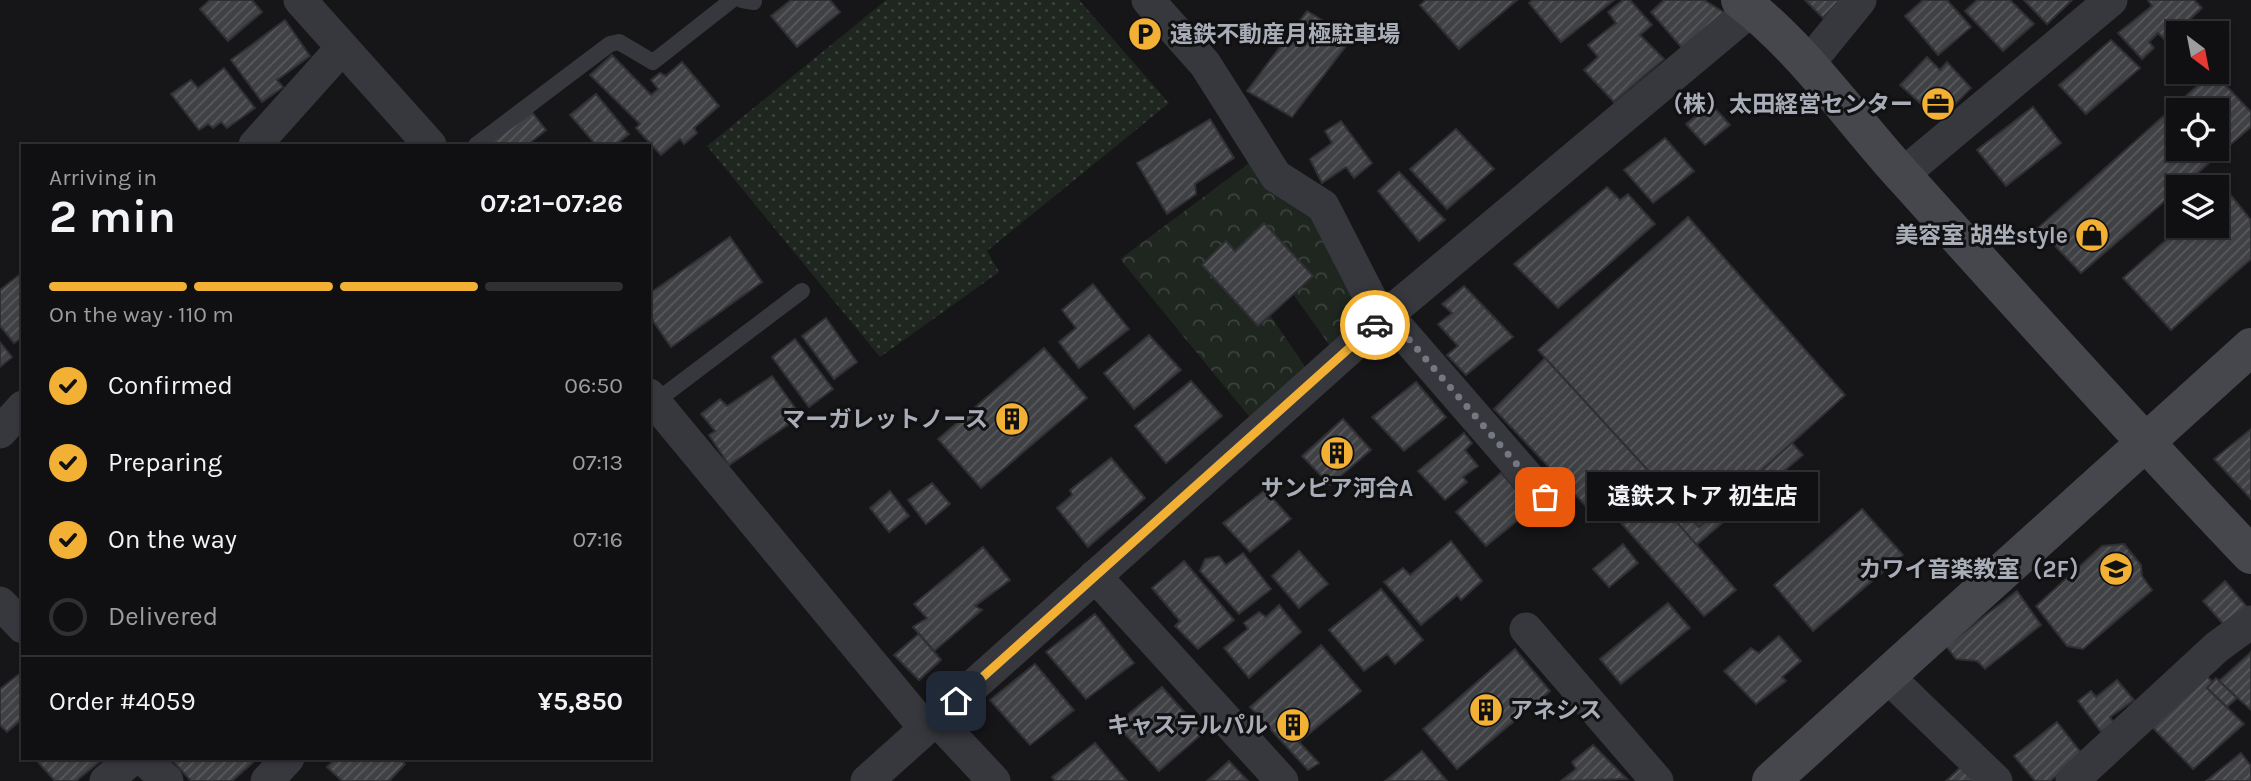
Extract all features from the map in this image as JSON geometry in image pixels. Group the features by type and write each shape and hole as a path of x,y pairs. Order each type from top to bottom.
{"street":[{"path":"300,0 429,144"},
{"path":"1147,0 1205,64 1276,176 1323,205 1384,317 1545,497"},
{"path":"1808,64 1860,0"},
{"path":"1902,175 2111,0"},
{"path":"867,781 1384,317 1746,3 1808,64 1902,175 2143,442 2251,555"},
{"path":"256,144 342,48"},
{"path":"1771,781 2251,347"},
{"path":"652,398 930,723 994,781"},
{"path":"0,432 21,409"},
{"path":"1095,576 1282,781"},
{"path":"2072,781 2217,647 2251,622"},
{"path":"1526,629 1657,781"},
{"path":"1887,676 1996,781"},
{"path":"106,781 131,760"},
{"path":"145,760 167,781"},
{"path":"268,781 286,760"}],"lane":[{"path":"478,144 610,44 619,42 653,62 732,0"},
{"path":"652,398 802,291"}],"green space":[{"path":"886,0 1079,0 1169,103 987,251 999,272 880,357 707,146"},
{"path":"1252,161 1314,213 1367,318 1333,350 1293,294 1270,315 1308,371 1252,420 1120,259"}],"building":[{"path":"210,0 252,0 262,12 228,41 200,9"},
{"path":"791,0 830,0 840,12 797,47 771,16"},
{"path":"1426,0 1517,0 1459,49 1420,5"},
{"path":"1533,0 1614,0 1561,42 1529,3"},
{"path":"1623,0 1630,0 1652,25 1640,35 1664,59 1614,102 1584,70 1598,57 1588,45 1616,23 1608,12"},
{"path":"1664,0 1704,0 1725,13 1683,49 1651,12"},
{"path":"1805,0 1840,0 1823,18"},
{"path":"1923,0 1947,0 1971,27 1938,55 1905,16"},
{"path":"1977,0 2010,0 2034,24 2003,51 1965,11"},
{"path":"2024,0 2072,0 2047,24"},
{"path":"2148,0 2194,0 2202,8 2188,21 2166,21 2166,41 2158,33 2149,42 2154,48 2142,59 2118,33 2152,6"},
{"path":"1307,11 1352,38 1292,117 1247,91"},
{"path":"285,20 310,56 277,80 283,87 262,102 231,60"},
{"path":"2111,40 2140,68 2086,114 2059,85"},
{"path":"612,55 651,95 658,89 651,80 660,73 666,76 682,62 719,106 694,128 697,133 684,144 680,139 661,155 636,128 640,124 590,75"},
{"name":"（株）太田経営センター","path":"1927,57 1940,70 1947,62 1971,88 1939,120 1900,85"},
{"path":"224,68 255,108 227,128 221,122 213,128 208,124 199,130 171,94 191,80 198,88"},
{"path":"2200,84 2224,84 2251,112 2251,127 2229,146 2229,98 2184,98"},
{"path":"596,94 629,134 616,144 595,144 570,115"},
{"path":"1711,104 1730,125 1705,145 1686,124"},
{"path":"2033,107 2061,143 2006,186 1977,150"},
{"path":"532,112 546,130 528,144 488,144"},
{"path":"2166,114 2166,161 2211,161 2195,175 2166,175 2166,200 2081,273 2038,228"},
{"path":"1210,119 1234,158 1195,184 1196,194 1167,214 1137,163"},
{"path":"1341,121 1372,163 1354,178 1346,167 1322,183 1310,159 1332,143 1325,131"},
{"path":"1456,129 1494,169 1447,209 1410,169"},
{"path":"1665,138 1694,171 1653,203 1624,170"},
{"path":"1399,172 1445,220 1419,241 1378,191"},
{"path":"1607,187 1620,200 1628,194 1655,224 1558,308 1514,264"},
{"path":"2229,193 2251,220 2251,259 2171,330 2123,278 2168,238 2229,238"},
{"path":"1688,217 1845,395 1699,527 1538,350"},
{"path":"1264,223 1313,276 1258,326 1202,265 1226,241 1235,251"},
{"path":"730,237 762,282 671,347 651,318 651,293"},
{"path":"21,274 21,338 14,343 0,326 0,290"},
{"path":"1093,284 1129,329 1079,368 1059,342 1076,328 1062,310"},
{"path":"1464,286 1513,337 1466,375 1447,355 1458,346 1438,324 1452,313 1442,304"},
{"path":"826,318 857,362 834,379 802,336"},
{"path":"1149,335 1181,370 1134,409 1104,373"},
{"path":"795,339 833,389 809,407 772,357"},
{"path":"0,342 12,357 0,367"},
{"name":"マーガレットノース","path":"1044,348 1087,398 981,488 938,439"},
{"path":"1545,358 1655,478 1601,522 1494,409"},
{"path":"772,376 801,416 729,465 709,435 715,431 701,414 720,399 727,406"},
{"path":"1191,381 1222,416 1166,463 1135,426"},
{"path":"1416,382 1446,417 1404,451 1372,417"},
{"name":"サンピア河合A","path":"1343,419 1371,450 1330,485 1302,456"},
{"path":"2251,429 2251,499 2214,459"},
{"path":"1464,433 1472,443 1465,450 1478,466 1463,477 1467,482 1445,500 1418,471"},
{"path":"1792,443 1803,455 1696,545 1653,495 1622,524 1612,513 1655,478 1699,527"},
{"path":"1111,458 1145,498 1088,547 1057,508 1072,495 1070,490"},
{"path":"1501,473 1533,508 1486,546 1456,512"},
{"path":"932,483 950,504 926,524 908,500"},
{"path":"1265,490 1291,519 1250,552 1223,523"},
{"path":"890,491 909,516 889,532 870,508"},
{"path":"1653,495 1736,590 1704,616 1622,524"},
{"path":"1862,509 1903,555 1813,631 1774,585"},
{"path":"1451,541 1482,581 1461,600 1457,595 1421,625 1384,582 1403,568 1410,575"},
{"path":"1623,544 1638,563 1609,587 1593,569"},
{"path":"2124,544 2141,565 2142,576 2152,590 2083,649 2067,646 2036,606 2102,546"},
{"path":"983,547 1010,580 975,606 982,610 934,651 913,627 927,618 914,604"},
{"path":"1299,551 1328,584 1299,608 1272,576"},
{"path":"1243,553 1271,589 1239,614 1200,571 1205,559 1219,556 1226,565"},
{"path":"1184,561 1234,620 1198,649 1175,626 1180,621 1152,588"},
{"path":"2225,581 2248,608 2225,626 2203,601"},
{"path":"1381,589 1423,640 1395,664 1387,654 1364,671 1329,630"},
{"path":"2017,591 2041,625 1985,669 1977,661 1956,659 1946,646"},
{"path":"1668,603 1690,628 1621,684 1600,659"},
{"path":"1279,605 1301,632 1249,678 1224,648 1248,629 1244,623 1259,612 1266,617"},
{"path":"1095,614 1134,663 1086,699 1046,652"},
{"path":"919,634 941,660 919,680 894,655"},
{"path":"1779,636 1801,661 1782,677 1786,681 1756,704 1724,671 1751,648 1759,653"},
{"name":"キャステルパル","path":"1321,645 1361,691 1299,742 1319,763 1308,770 1250,707"},
{"name":"アネシス","path":"1515,649 1550,691 1457,769 1423,729"},
{"path":"2251,652 2251,710 2219,681"},
{"path":"1035,664 1074,710 1030,745 990,700"},
{"path":"21,673 21,720 7,732 0,725 0,689"},
{"path":"2203,673 2213,682 2207,688 2244,724 2193,769 2146,721"},
{"path":"2216,678 2237,698 2227,707 2207,688"},
{"path":"2117,680 2134,700 2110,717 2114,723 2101,732 2078,701 2091,691 2096,697"},
{"path":"1162,687 1203,733 1159,771 1116,724"},
{"path":"2057,722 2083,755 2050,781 2035,781 2014,756"},
{"path":"1095,743 1127,781 1055,781 1052,777"},
{"path":"1593,745 1627,779 1561,781 1576,769 1572,762"},
{"path":"1422,751 1447,781 1385,781"},
{"path":"2241,753 2251,766 2251,781 2206,781"},
{"path":"102,760 76,781 55,781 37,761"},
{"path":"172,760 256,760 232,781 191,781"},
{"path":"334,760 401,760 405,764 389,781 342,781 327,767"},
{"path":"1229,761 1248,781 1207,781"},
{"path":"1961,767 1975,781 1946,781"}],"way so far":[{"path":"1375,325 1387,314 1545,497"}],"place":[{"name":"遠鉄不動産月極駐車場","path":"1145,34"},
{"name":"（株）太田経営センター","path":"1938,104"},
{"name":"美容室 胡坐style","path":"2092,235"},
{"name":"マーガレットノース","path":"1012,419"},
{"name":"サンピア河合A","path":"1337,453"},
{"name":"遠鉄ストア 初生店","path":"1545,497"},
{"name":"カワイ音楽教室（2F）","path":"2116,569"},
{"name":"アネシス","path":"1486,710"},
{"name":"キャステルパル","path":"1293,725"}],"route":[{"path":"956,701 1375,325"}]}
